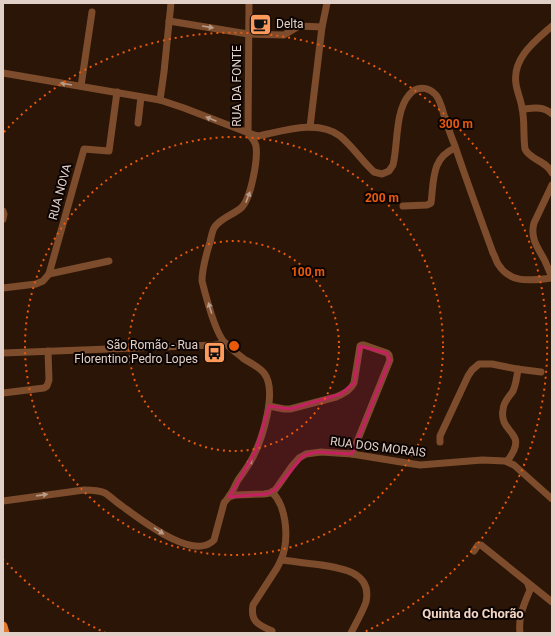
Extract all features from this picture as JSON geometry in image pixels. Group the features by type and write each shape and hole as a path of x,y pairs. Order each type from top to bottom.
{"main road":[{"path":"3,626 5,633"}],"street":[{"path":"160,100 171,3"},
{"name":"RUA DA FONTE","path":"3,501 84,490 97,490 108,495 171,539 180,543 202,546 210,544 214,540 222,508 226,499 229,498 237,482 252,459 269,406 267,378 263,373 225,343 218,333 202,281 207,252 215,227 219,222 240,209 245,204 249,196 252,182 256,153 255,143 248,133 249,3"},
{"path":"310,127 322,27 327,3"},
{"path":"81,86 92,12"},
{"path":"169,21 248,34 284,35 299,26 322,27"},
{"path":"552,26 530,46 520,59 516,75 516,83 523,109 525,149 530,155 548,167 552,173"},
{"path":"3,73 160,100 258,136 310,127 324,129 340,137 374,172 382,174 389,171 392,165 400,116 405,102 409,94 413,91 424,88 432,92 439,100 493,253 500,267 506,273 518,279 530,280 552,277 534,242 533,228 552,185"},
{"name":"RUA NOVA","path":"49,274 84,149 109,151 117,92"},
{"path":"138,123 142,97"},
{"path":"523,109 542,108 548,110 552,114"},
{"path":"403,206 427,205 431,203 433,180 439,160 445,153 455,148"},
{"path":"3,211 3,219"},
{"path":"3,288 36,284 43,281 49,274 110,261"},
{"path":"3,353 214,345 225,343"},
{"path":"269,406 290,409 336,397 352,388 360,346 364,345 387,353 391,358 352,454"},
{"path":"3,393 44,388 47,386 49,380 48,352"},
{"path":"440,442 440,436 468,376 472,370 480,364 500,365 541,372"},
{"path":"507,462 514,450 515,440 514,435 503,420 503,407 514,389 518,369"},
{"name":"RUA DOS MORAIS","path":"272,492 294,463 303,456 316,452 352,454 420,465 497,460 514,465 552,499"},
{"path":"229,498 236,495 267,494 272,492 281,507 284,518 285,549 277,568 253,605 251,612 256,621 272,631"},
{"path":"474,551 478,545 481,546 552,602"},
{"path":"281,560 340,568 354,573 359,577 366,589 365,603 351,633"},
{"path":"520,633 521,614 530,590 528,584"}],"highlighted area":[{"path":"360,346 387,353 390,360 352,454 316,452 303,456 275,490 267,494 229,497 256,450 269,406 290,409 341,394 354,383"}],"place":[{"name":"Delta","path":"260,24"},
{"name":"São Romão - Rua Florentino Pedro Lopes","path":"214,352"}],"district":[{"name":"Quinta do Chorão","path":"473,613"}]}
